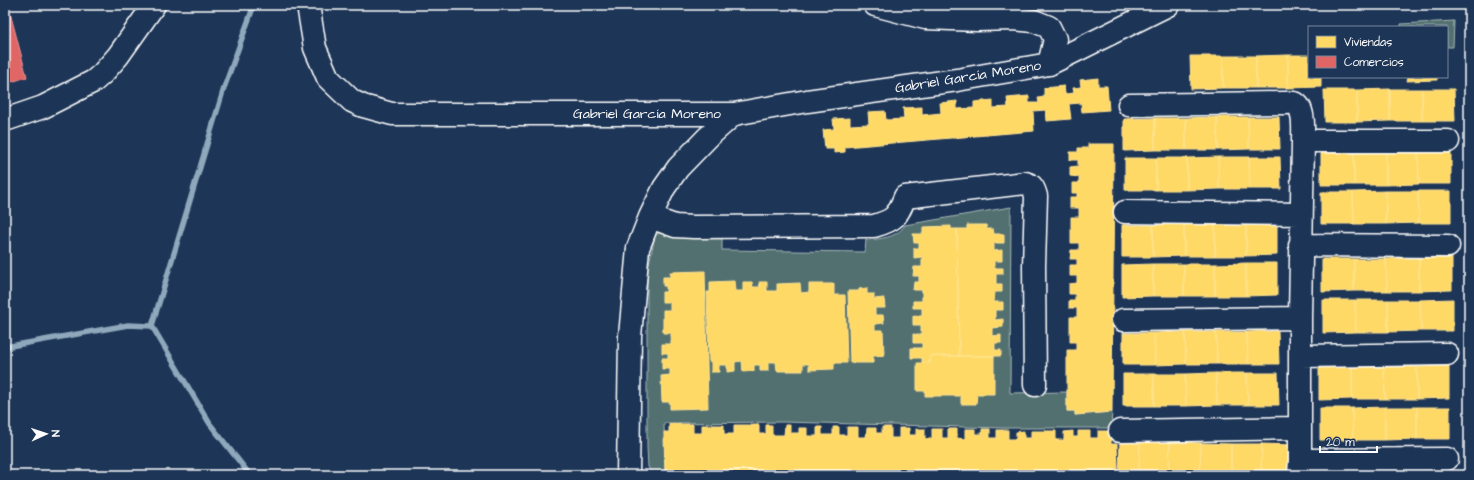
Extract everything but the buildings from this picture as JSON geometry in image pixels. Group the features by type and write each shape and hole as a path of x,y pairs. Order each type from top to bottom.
{"street":[{"path":"5,120 43,107 94,81 118,56 154,5"},
{"name":"Gabriel García Moreno","path":"308,5 316,48 328,78 352,101 381,112 392,114 734,114 807,101 957,80 1049,64 1168,5"},
{"name":"Gabriel García Moreno","path":"875,5 925,18 977,20 1013,19 1034,21 1049,27 1055,39 1049,64"},
{"path":"1129,105 1295,103 1301,108 1303,141 1300,245 1300,467 1447,459"},
{"path":"628,475 631,329 638,248 650,217 664,188 678,168 708,137 734,114"},
{"path":"1303,141 1448,141"},
{"path":"650,217 675,226 694,227 874,226 890,222 899,212 905,196 1025,183 1030,184 1033,187 1036,196 1034,266 1035,385"},
{"path":"1124,212 1301,214"},
{"path":"1300,245 1448,246"},
{"path":"1123,320 1300,318"},
{"path":"1300,356 1447,354"},
{"path":"1120,431 1300,428"}],"green space":[{"path":"1454,21 1453,47 1448,47 1448,26 1401,26 1401,24"},
{"path":"1011,207 1010,393 1067,392 1067,411 1075,411 1075,415 1112,412 1111,428 1003,428 783,422 664,423 665,475 652,474 648,467 647,447 647,285 648,268 655,236 659,233 722,235 722,250 865,252 866,240 888,237 898,233 905,225"}],"waterway":[{"path":"152,326 224,88 254,5"},
{"path":"5,347 128,325 152,326 210,424 250,475"}]}
